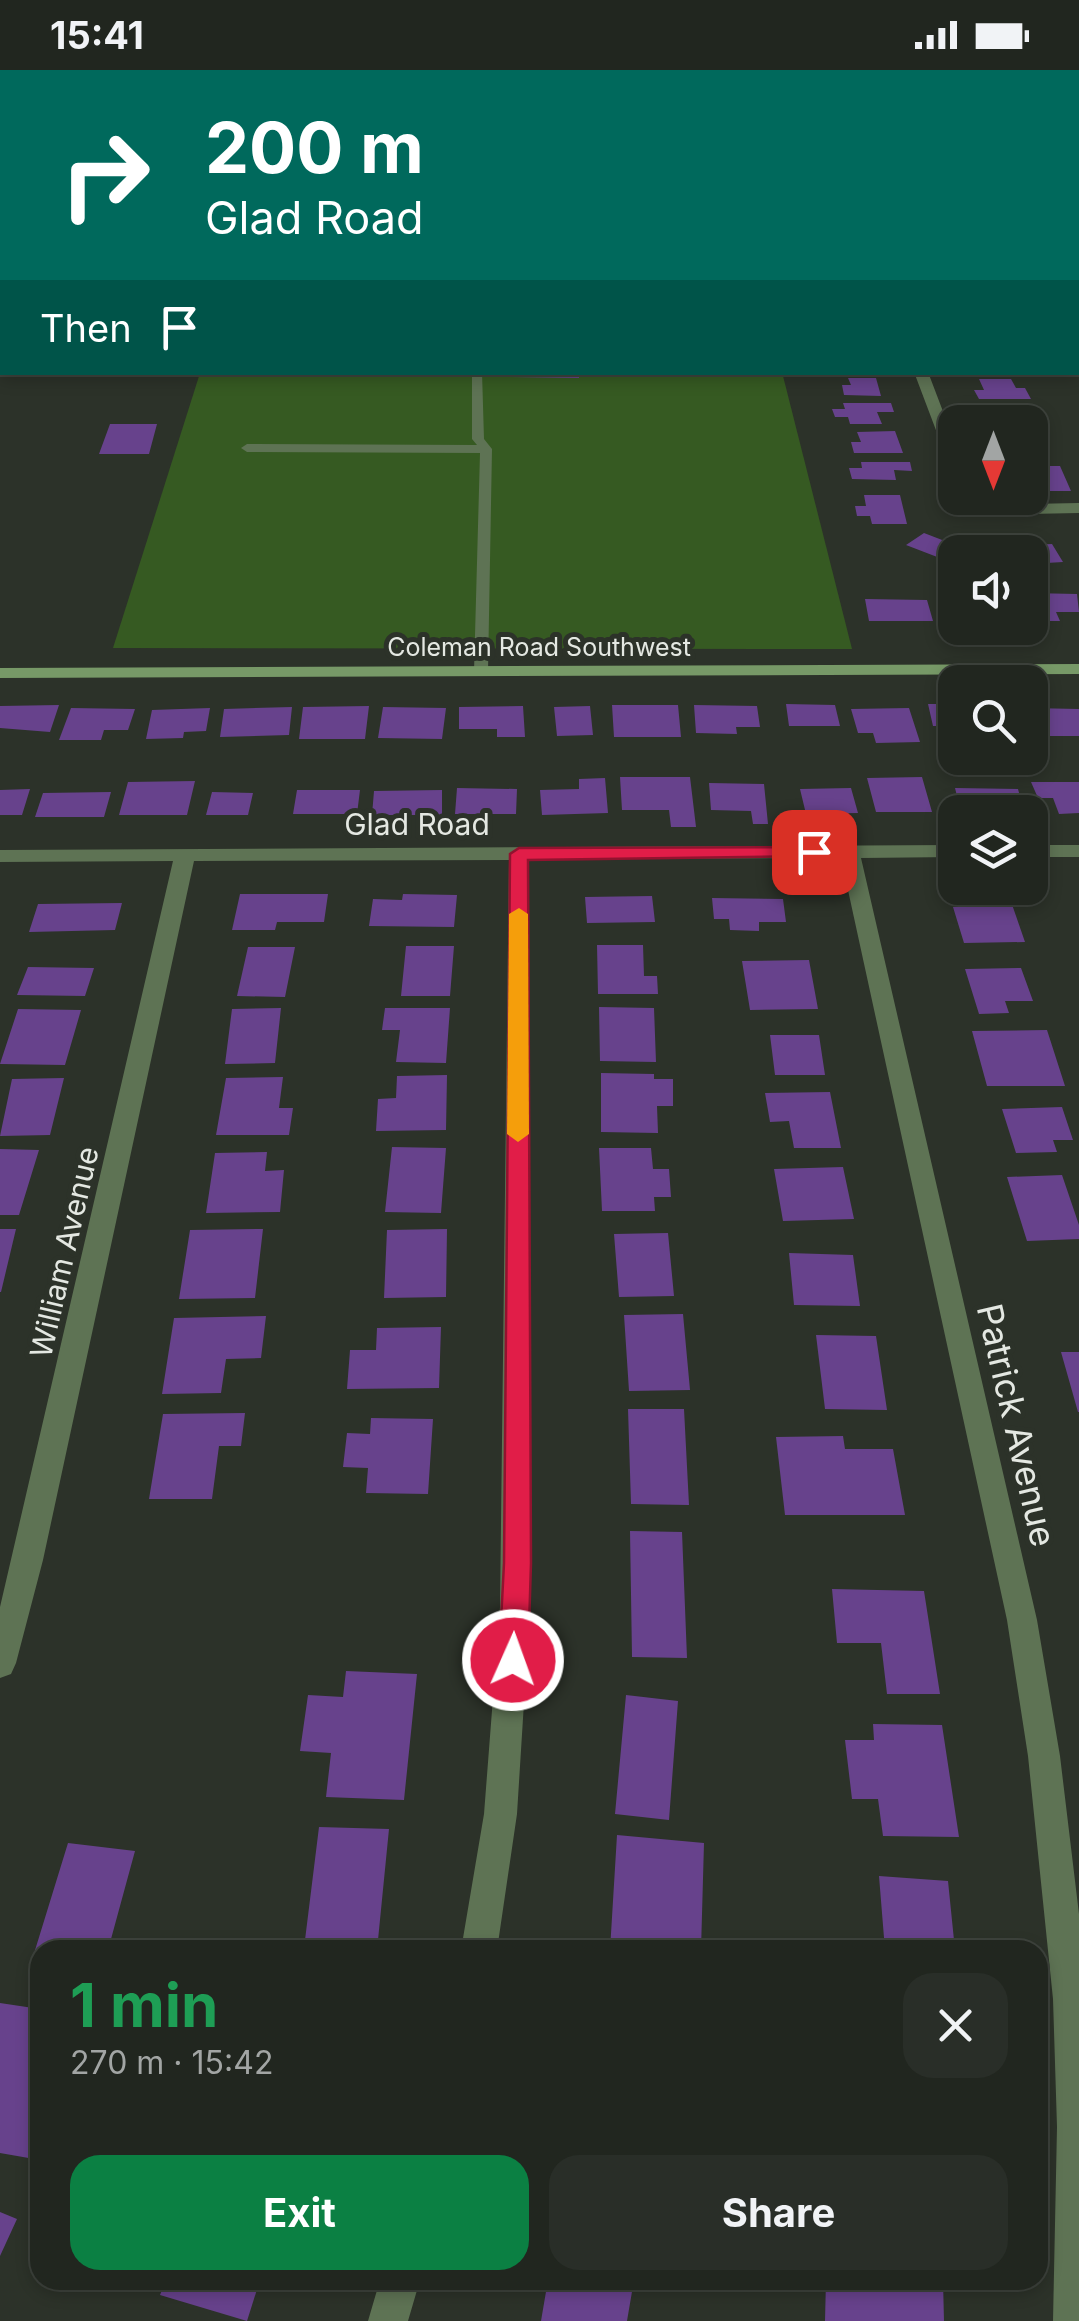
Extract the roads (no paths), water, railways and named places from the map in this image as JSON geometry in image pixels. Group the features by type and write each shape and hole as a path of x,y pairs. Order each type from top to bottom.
{"street":[{"path":"921,375 938,418"},
{"path":"1048,507 1079,508"},
{"name":"Coleman Road Southwest","path":"0,673 1079,669"},
{"path":"1048,851 1079,851"},
{"name":"Patrick Avenue","path":"850,852 1022,1620 1044,1756 1071,1999 1076,2128 1073,2321"},
{"name":"Glad Road","path":"0,856 938,852"},
{"path":"481,1940 494,1876 510,1726 518,1563 519,854"},
{"name":"William Avenue","path":"0,1663 32,1540 185,855"},
{"path":"388,2321 397,2290"}],"lane":[{"path":"477,375 482,444 480,672"},
{"path":"247,448 482,444"}]}
